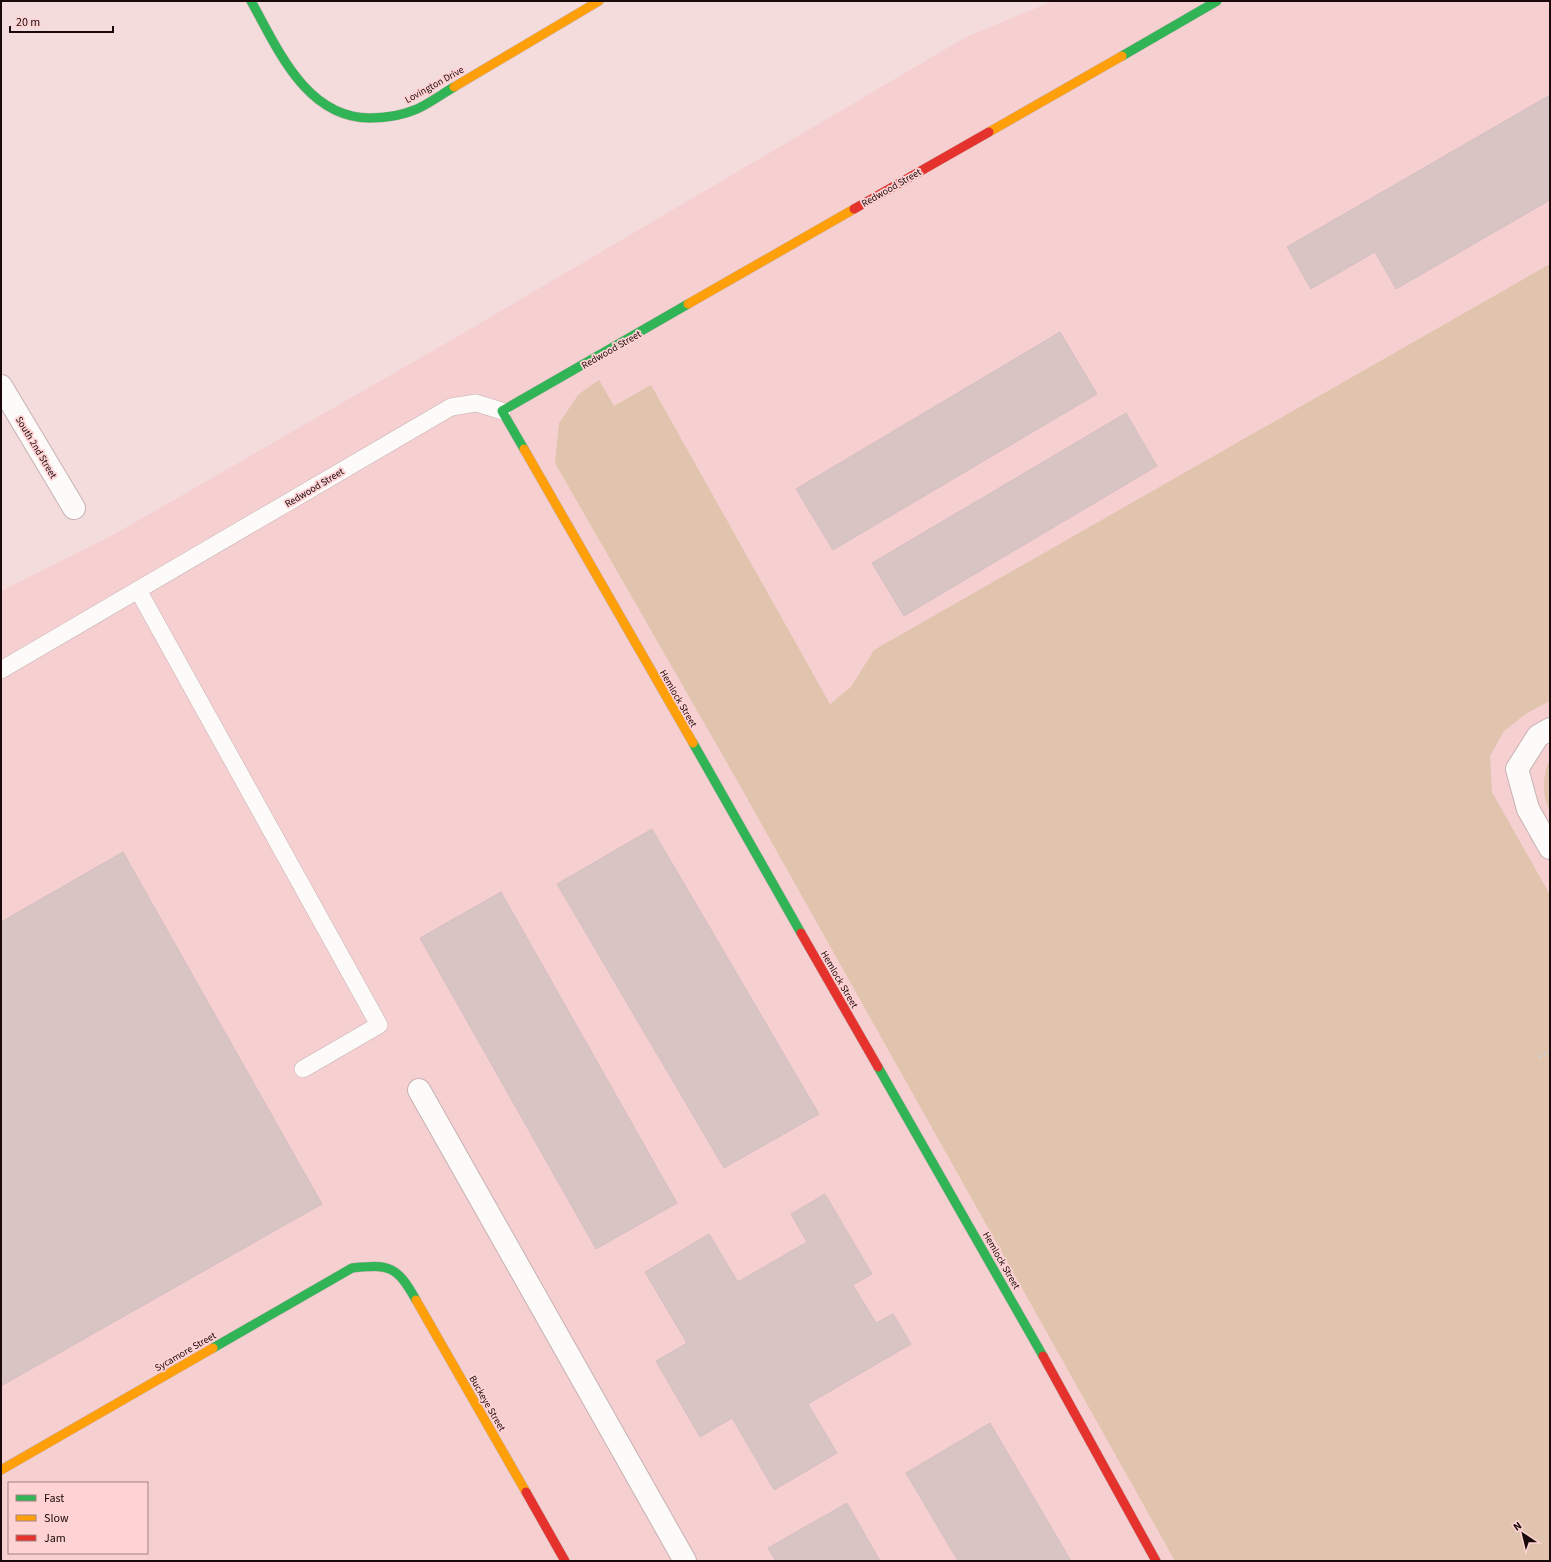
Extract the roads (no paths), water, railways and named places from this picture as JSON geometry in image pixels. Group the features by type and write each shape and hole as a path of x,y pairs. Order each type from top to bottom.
{"street":[{"name":"Lovington Drive","path":"252,1 296,79 311,96 329,108 350,117 373,120 395,116 417,108 599,1"},
{"name":"Redwood Street","path":"502,411 1217,1"},
{"name":"South 2nd Street","path":"1,386 74,508"},
{"name":"Hemlock Street","path":"502,411 1005,1288 1156,1561"},
{"path":"1550,730 1538,736 1516,769 1528,809 1550,848"},
{"path":"418,1090 685,1561"},
{"name":"Sycamore Street","path":"1,1470 352,1268 383,1264"},
{"name":"Buckeye Street","path":"383,1264 400,1274 412,1293 565,1561"}],"lane":[{"name":"Redwood Street","path":"1,670 451,407 476,403 502,411"},
{"path":"138,590 379,1025 303,1069"}]}
